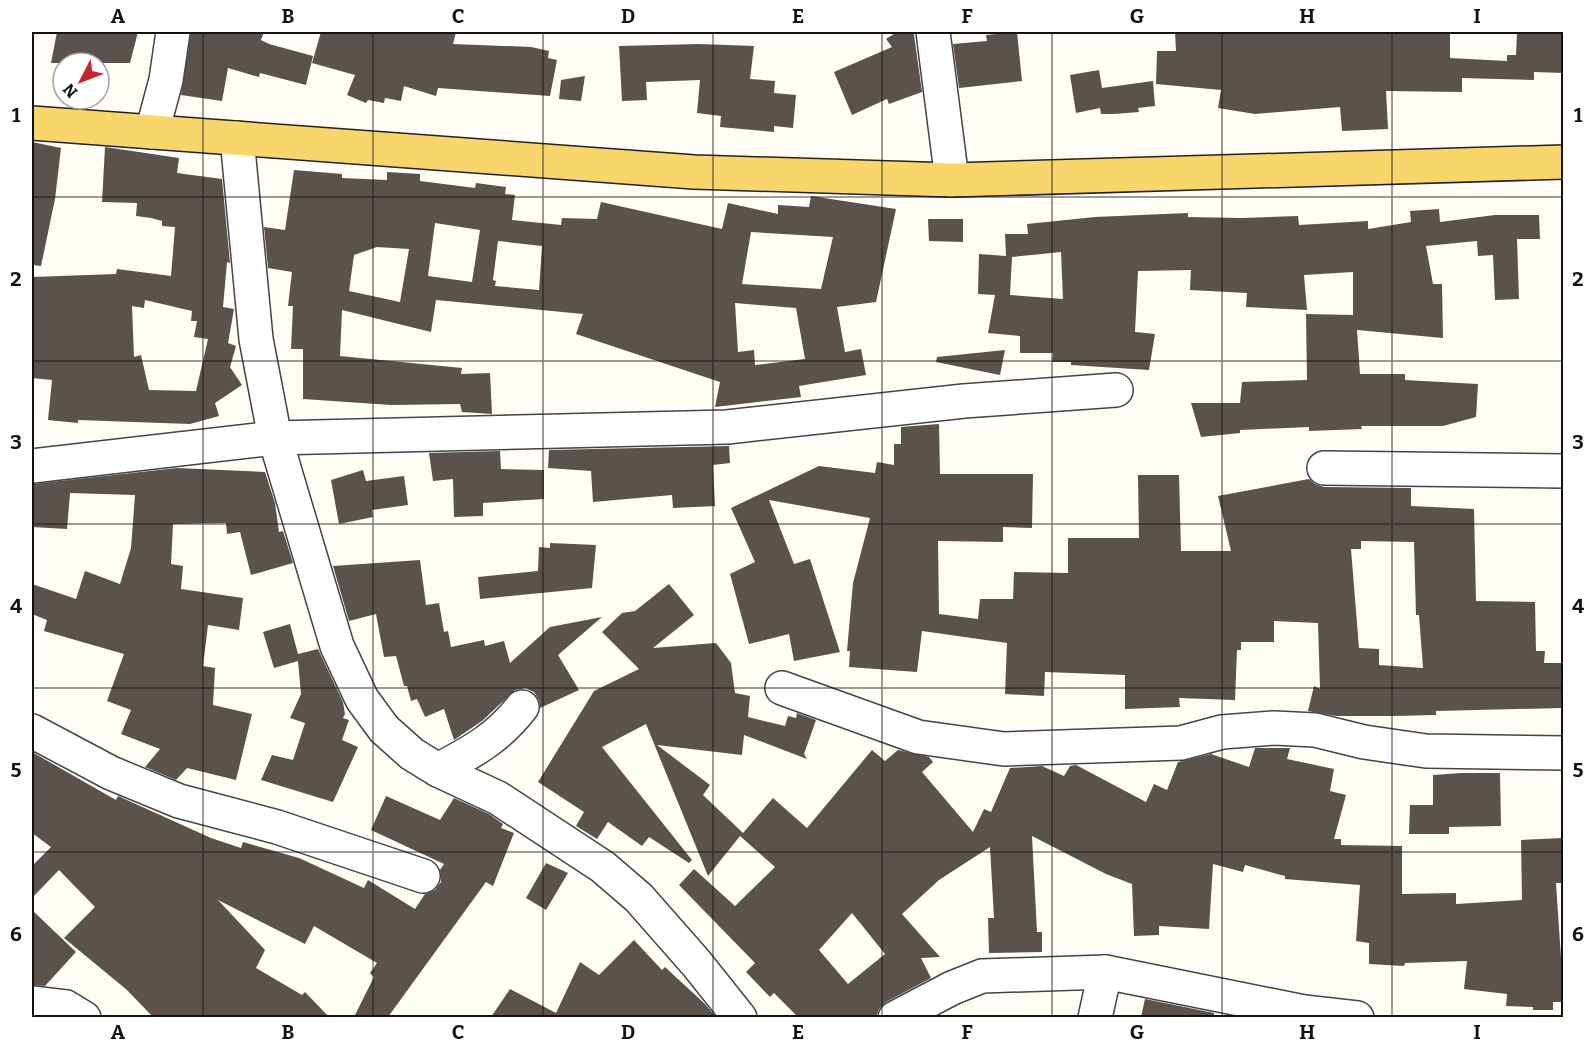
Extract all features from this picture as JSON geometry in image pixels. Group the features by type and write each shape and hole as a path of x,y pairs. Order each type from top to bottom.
{"main road":[{"path":"32,123 694,172 952,180 1563,162"}],"street":[{"path":"152,132 166,80 173,32"},
{"path":"933,32 952,180"},
{"path":"237,138 256,339 275,438 337,646 362,699 384,729 399,743 438,770 498,798 603,867 639,898 740,1017"},
{"path":"32,466 275,438 727,428 964,401 1116,390"},
{"path":"1324,468 1563,471"},
{"path":"782,688 918,737 1004,749 1181,743 1222,732 1274,728 1315,730 1364,742 1426,751 1563,753"},
{"path":"438,770 475,750 504,729 522,707"},
{"path":"32,731 111,773 179,801 261,822 423,876"},
{"path":"1095,1017 1105,972"},
{"path":"895,1017 952,988 982,976 1105,972 1273,1006 1344,1017"},
{"path":"32,1003 66,1007 84,1017"}],"building":[{"path":"57,32 138,32 130,63 111,63 111,51 53,51"},
{"path":"191,32 264,32 261,40 269,44 313,56 306,85 260,73 259,77 228,68 222,101 181,95"},
{"path":"321,32 456,32 453,44 531,47 549,51 548,58 557,60 550,96 438,88 436,96 404,86 401,101 385,98 384,103 368,100 366,103 347,95 355,75 312,63"},
{"path":"897,32 912,32 914,35 922,92 889,104 887,99 852,115 834,72 892,47 886,39"},
{"path":"1017,32 1022,81 959,88 953,44 987,41 986,35"},
{"path":"1175,32 1450,32 1450,58 1507,61 1507,55 1516,55 1517,32 1563,33 1563,73 1534,72 1534,80 1462,78 1462,92 1386,91 1388,129 1342,131 1340,107 1255,114 1218,108 1221,90 1156,84 1157,51 1176,51"},
{"path":"699,44 754,46 750,79 775,81 774,93 796,95 793,128 774,126 774,132 720,127 721,116 697,113 700,80 646,82 647,100 622,101 619,46"},
{"path":"1099,70 1102,88 1153,81 1155,106 1138,108 1139,112 1101,114 1100,108 1076,113 1070,75"},
{"path":"585,76 581,101 559,99 561,80"},
{"path":"32,142 61,148 55,199 41,266 32,265"},
{"path":"105,147 179,158 177,173 222,179 230,263 227,262 223,307 234,309 228,343 236,346 230,367 242,385 215,403 219,416 190,424 78,420 78,423 48,420 52,380 32,378 32,277 116,274 117,269 171,276 175,227 162,226 162,221 136,216 137,203 102,202","holes":["145,300 192,311 191,321 197,321 194,337 208,339 196,391 149,390 141,355 134,357 132,306 144,308"]},
{"path":"294,170 342,174 342,178 387,180 387,172 420,174 420,181 475,188 476,183 506,187 505,194 515,195 512,220 561,225 562,218 597,219 601,202 722,229 728,203 778,214 778,205 809,207 811,196 896,209 876,302 837,307 845,352 861,349 866,375 799,386 801,397 715,407 720,382 576,334 583,314 436,300 431,332 342,310 340,356 462,368 461,374 490,373 492,414 462,412 460,404 391,405 303,399 303,349 291,349 293,306 288,306 292,272 268,268 264,227 285,230","holes":["435,223 480,230 472,282 428,276","751,232 833,237 821,289 742,284","498,241 542,246 539,290 495,286 496,281 493,280","377,247 409,249 400,302 349,291 354,255","735,303 796,308 805,359 755,365 754,350 738,352"]},
{"path":"1439,209 1440,222 1495,215 1539,215 1540,239 1517,239 1519,299 1495,300 1493,255 1478,256 1477,241 1426,246 1433,284 1442,284 1443,338 1357,330 1360,374 1405,374 1405,380 1478,384 1476,417 1443,426 1361,426 1362,429 1309,431 1309,427 1240,430 1240,433 1201,437 1191,403 1240,403 1242,382 1307,380 1306,314 1353,315 1353,272 1304,275 1307,310 1246,307 1247,293 1190,290 1191,270 1138,271 1135,332 1155,334 1149,370 1071,365 1071,362 1052,362 1053,353 1020,353 1020,336 988,333 995,295 978,294 979,254 1006,256 1005,234 1028,234 1027,224 1095,217 1188,213 1188,217 1298,216 1299,225 1368,221 1368,229 1411,222 1410,211","holes":["1061,252 1063,299 1010,295 1012,257"]},
{"path":"928,219 963,219 963,242 929,241"},
{"path":"1005,350 1000,375 936,362 937,357"},
{"path":"939,424 940,474 1033,474 1032,528 1003,527 1003,542 938,541 939,614 978,619 980,599 1013,599 1014,572 1068,573 1068,538 1139,538 1138,475 1179,475 1181,551 1231,551 1218,496 1309,479 1324,487 1411,488 1411,506 1474,509 1476,601 1535,602 1536,651 1545,651 1544,663 1561,663 1561,708 1436,711 1436,715 1393,716 1336,716 1308,711 1314,686 1320,689 1318,623 1274,621 1274,642 1241,642 1241,650 1237,650 1235,700 1179,698 1180,707 1125,709 1125,675 1045,672 1044,696 1005,694 1007,643 922,631 917,672 849,667 850,651 847,651 853,583 870,518 769,500 794,564 810,559 840,652 794,661 789,634 749,644 730,574 755,562 731,508 819,466 875,473 877,462 894,465 894,444 901,444 901,427","holes":["1361,541 1414,542 1416,615 1419,615 1423,668 1379,665 1379,649 1359,648 1351,549 1361,549"]},
{"path":"729,446 730,463 713,465 715,506 673,508 672,495 593,502 591,471 548,468 549,450"},
{"path":"500,451 501,469 544,470 544,499 483,503 483,516 454,517 453,479 433,481 429,453"},
{"path":"177,468 265,472 275,503 279,532 283,531 293,563 251,575 240,532 227,534 226,523 173,524 171,564 183,566 181,589 243,598 239,630 208,625 203,666 215,668 213,705 252,714 236,780 187,768 176,780 145,767 160,749 121,734 131,710 107,701 124,654 44,631 47,620 32,614 32,584 76,599 85,571 120,584 131,548 135,495 70,493 67,529 32,527 32,484"},
{"path":"363,470 366,481 404,476 408,505 372,510 373,517 339,524 331,480"},
{"path":"550,543 596,545 592,588 480,599 478,577 538,571 539,547 550,548"},
{"path":"420,560 426,605 439,603 444,632 448,631 451,647 484,640 485,646 504,641 510,663 550,627 602,617 558,655 579,690 540,708 539,700 534,692 525,688 515,690 482,721 454,740 444,709 425,717 417,699 411,701 407,686 404,686 396,656 384,657 376,614 349,621 333,566"},
{"path":"669,584 694,615 653,648 716,643 731,663 735,693 750,696 748,717 785,726 788,716 796,718 797,713 816,720 804,754 807,759 744,735 742,755 657,745 710,785 703,795 743,833 773,798 807,828 872,750 885,761 898,750 929,757 933,762 922,772 973,832 984,809 991,812 1010,768 1042,766 1064,776 1070,766 1076,765 1146,802 1154,784 1167,790 1178,762 1211,754 1249,767 1255,748 1290,748 1287,759 1334,769 1330,791 1346,795 1334,839 1341,839 1341,845 1402,846 1402,894 1456,893 1456,904 1522,900 1521,840 1563,838 1563,883 1556,883 1561,958 1563,958 1563,1002 1553,1002 1553,1010 1533,1010 1533,1007 1506,1006 1507,994 1464,989 1467,961 1405,963 1404,966 1369,964 1369,943 1356,941 1360,885 1285,879 1285,876 1245,865 1243,872 1213,864 1209,929 1159,926 1159,935 1134,936 1132,884 1106,874 1032,836 1037,932 1042,932 1042,952 989,953 988,918 994,918 990,847 939,880 902,914 940,957 921,958 931,978 886,1002 879,1009 876,1017 871,1015 868,1017 798,1017 774,993 770,997 746,972 755,963 679,885 694,869 735,906 775,867 740,836 708,876 646,724 602,747 692,860 689,863 649,837 642,846 608,822 597,839 576,826 584,812 538,782 594,691 639,669 602,632 622,613 635,611","holes":["852,913 885,954 848,984 819,950"]},
{"path":"290,624 298,654 318,649 343,702 345,714 343,718 349,720 342,740 358,747 333,802 261,780 272,755 293,760 305,723 290,718 301,694 298,661 274,668 263,632"},
{"path":"32,752 116,800 118,796 211,838 241,848 243,842 299,858 364,888 368,880 415,909 425,894 435,890 441,882 440,870 444,864 371,830 386,796 440,820 454,798 489,814 503,824 501,828 514,833 493,886 486,882 388,1017 354,1017 374,977 370,973 377,963 314,926 305,944 218,900 265,950 256,968 302,995 305,992 329,1017 153,1017 127,990 64,938 95,907 59,870 32,898 32,866 51,847 32,833"},
{"path":"1500,773 1501,826 1449,827 1449,834 1409,834 1410,805 1433,805 1433,775"},
{"path":"546,863 568,873 546,910 526,898"},
{"path":"32,910 76,952 45,986 32,985"},
{"path":"634,940 662,970 665,967 716,1017 491,1017 510,989 556,1013 580,962 599,975"},
{"path":"1145,999 1214,1013 1214,1017 1141,1017"}]}
